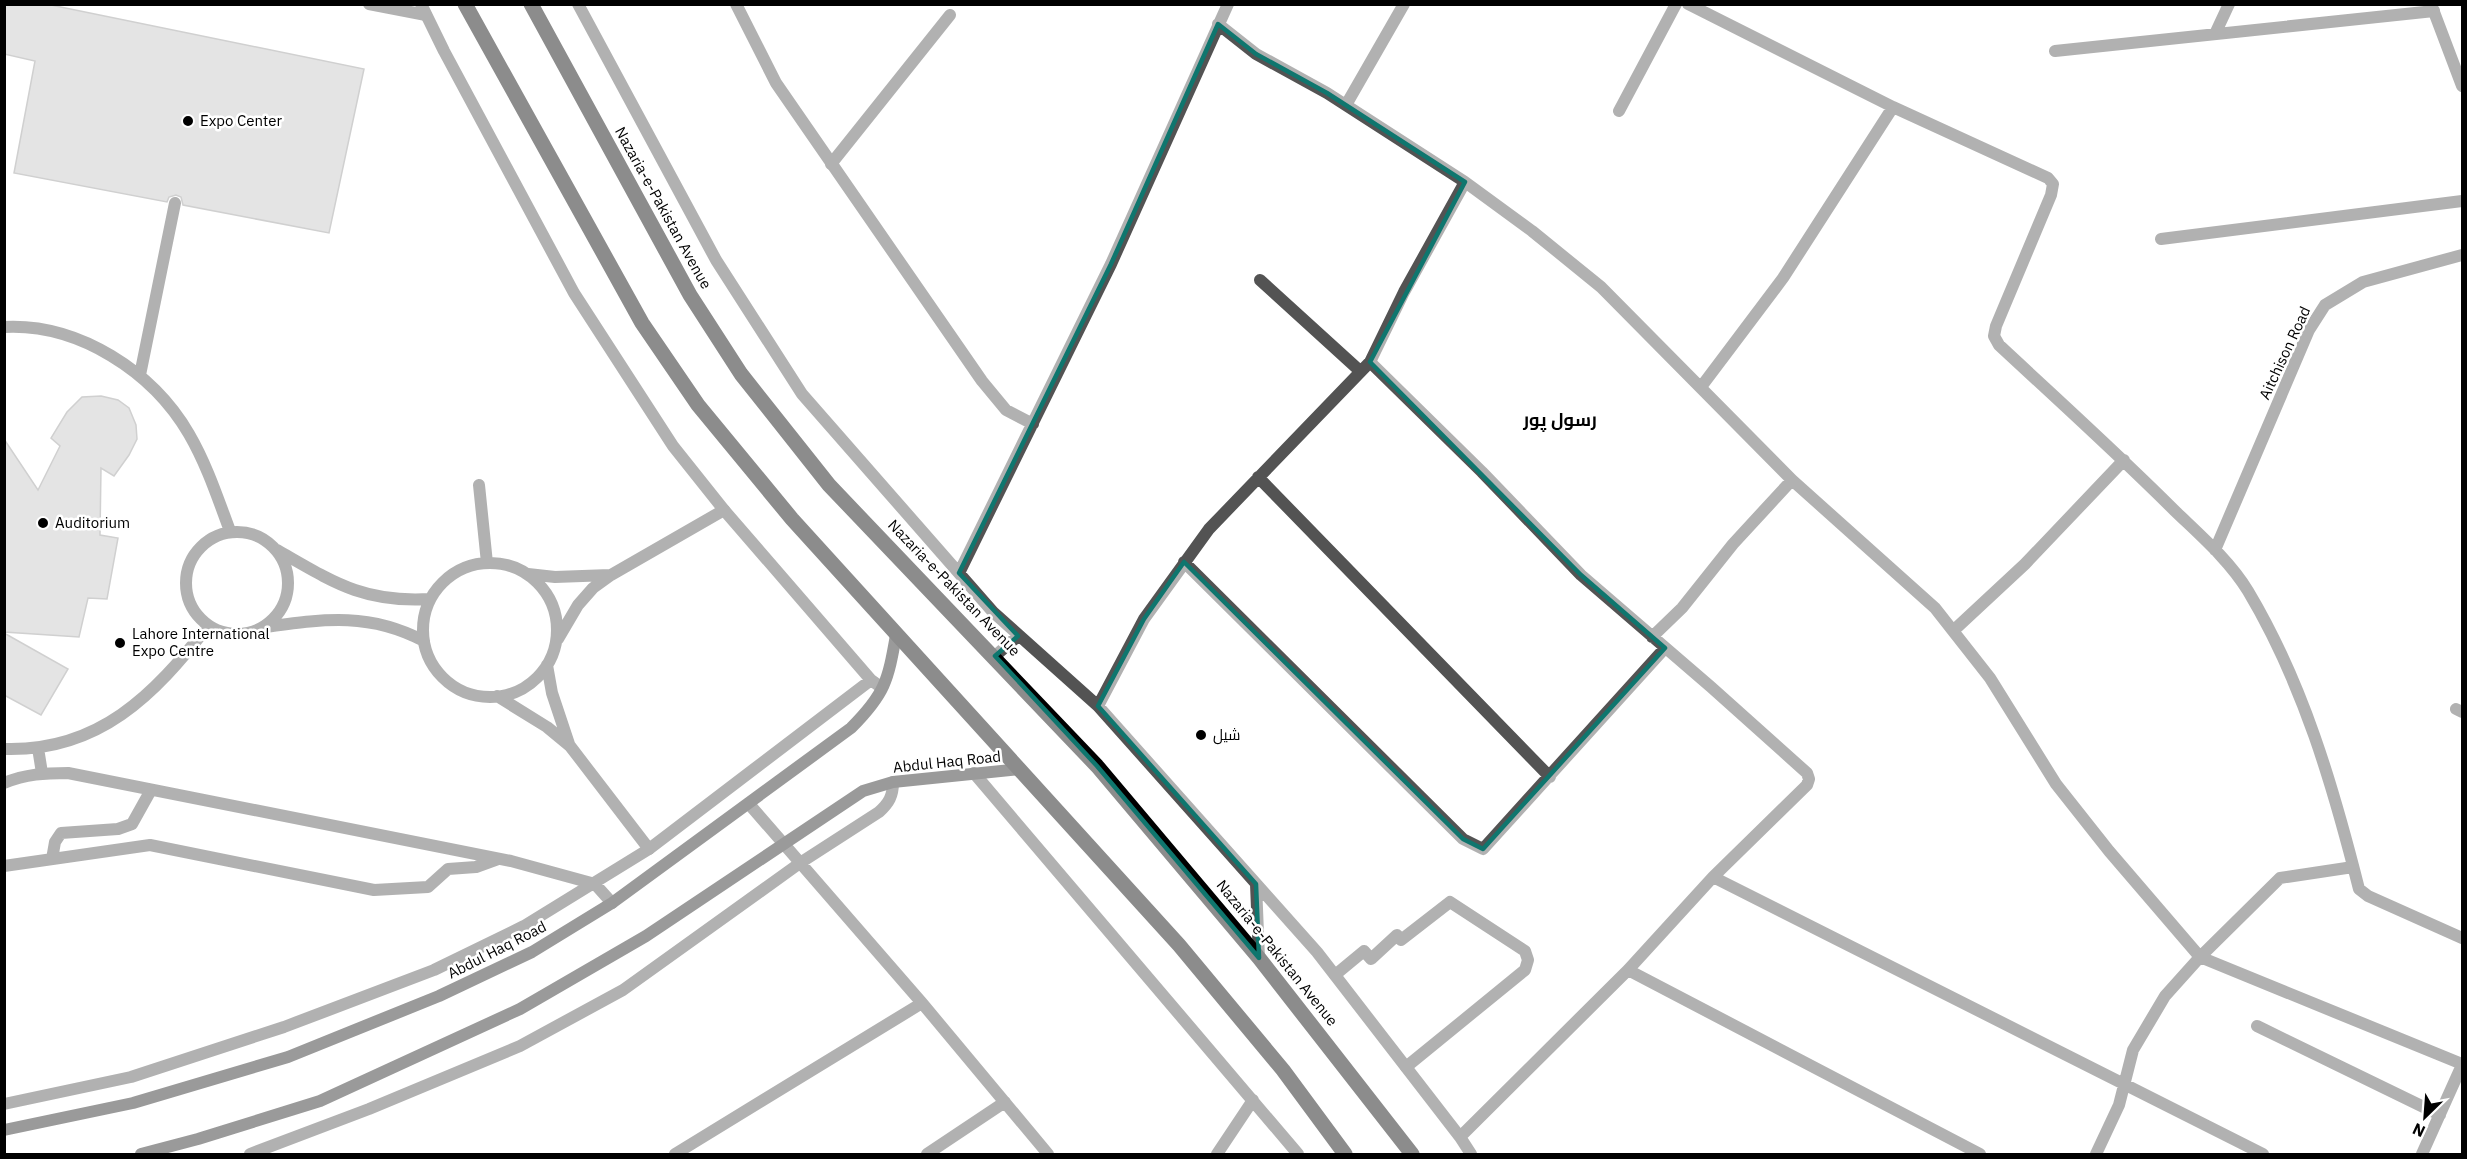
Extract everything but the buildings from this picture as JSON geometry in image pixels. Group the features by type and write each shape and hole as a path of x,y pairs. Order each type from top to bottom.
{"main road":[{"path":"465,4 642,323 692,396 792,519 1186,954 1283,1070 1345,1155"},
{"name":"Nazaria-e-Pakistan Avenue","path":"531,4 690,295 741,374 829,485 995,656 1097,766 1259,958 1412,1155"},
{"name":"Abdul Haq Road","path":"4,1130 133,1103 288,1057 439,996 522,957 612,903 851,728 870,709 884,688 896,635"},
{"name":"Abdul Haq Road","path":"141,1155 320,1101 519,1009 646,936 784,846 863,791 893,782 1020,769"}],"street":[{"path":"369,4 424,10 574,293 673,446 724,510 871,680 884,688"},
{"path":"578,4 716,260 802,394 959,573 1018,636 1098,706 1317,952 1460,1137 1471,1155"},
{"path":"736,4 776,83 982,381 1006,410 1033,424"},
{"path":"959,573 1112,264 1228,4"},
{"path":"1346,105 1404,4"},
{"path":"1619,111 1676,4"},
{"path":"1688,4 1893,107 2048,178 2053,184 2051,195 1996,326 1994,336 1999,345 2124,460 2215,550 2248,590 2300,692 2325,762 2359,889 2368,896 2463,938"},
{"path":"2215,34 2229,4"},
{"path":"2055,51 2432,8 2463,86"},
{"path":"831,164 950,15"},
{"path":"1218,24 1256,54 1346,105 1465,182 1533,231 1601,287 1792,480 1935,608 1990,678 2056,784 2200,957 2463,1065 2422,1155"},
{"path":"1701,387 1783,278 1893,107"},
{"path":"1098,706 1144,619 1209,529 1370,362 1404,292 1465,182"},
{"path":"2161,239 2463,201"},
{"path":"140,375 175,203"},
{"name":"Aitchison Road","path":"2215,550 2309,330 2325,305 2363,282 2418,265 2463,255"},
{"path":"1260,280 1360,371"},
{"path":"4,327 45,331 79,340 111,356 140,375 167,402 189,433 205,464 230,531"},
{"path":"1370,362 1482,472 1581,575 1807,773 1809,779 1799,792 1713,877 1628,970 1460,1137"},
{"path":"1953,631 2025,564 2124,460"},
{"path":"1258,477 1550,777"},
{"path":"1652,637 1682,608 1733,544 1792,480"},
{"path":"479,485 487,562"},
{"path":"611,575 555,578 528,574 502,564 487,562 460,569 438,587 425,612 424,641 432,664 449,682 471,694 496,696 520,689 539,675 547,665 565,623 593,588 611,575 724,510"},
{"path":"276,550 284,562 288,576 288,591 284,605 264,627 251,633 222,632 208,626 198,616 190,605 185,578 188,564 204,542 230,531 255,535 276,550 324,577 369,596 391,600 430,599"},
{"path":"1184,562 1463,839 1477,848 1483,849 1496,837 1665,648"},
{"path":"528,574 547,595 553,608 556,620 556,644"},
{"path":"264,627 337,618 365,620 402,629 424,641"},
{"path":"4,749 38,748 88,734 122,716 152,692 179,663 208,626"},
{"path":"995,656 1018,636"},
{"path":"547,665 554,702 570,746"},
{"path":"4,1104 131,1077 284,1027 434,970 524,926 649,849 871,680"},
{"path":"496,696 547,727 570,746 661,868"},
{"path":"38,748 42,773"},
{"path":"4,783 21,776 68,773 499,859 595,884 612,903"},
{"path":"974,773 1298,1155"},
{"path":"250,1155 520,1046 623,990 800,863 879,812 888,803 893,793 893,782"},
{"path":"52,859 55,842 61,833 118,829 132,824 152,790"},
{"path":"749,804 922,1003 1048,1155"},
{"path":"4,866 150,845 374,890 428,887 448,869 476,867 499,859"},
{"path":"2096,1155 2120,1105 2133,1050 2165,996 2200,957 2280,878 2353,867"},
{"path":"1713,877 2263,1155"},
{"path":"1256,884 1259,958"},
{"path":"1335,975 1364,951 1371,959 1397,935 1401,940 1450,902 1525,951 1528,960 1525,970 1406,1067"},
{"path":"1628,970 1980,1155"},
{"path":"675,1155 922,1003"},
{"path":"2257,1026 2440,1115"},
{"path":"1217,1155 1253,1100"},
{"path":"927,1155 1005,1102"}],"highlighted area":[{"path":"1218,24 1256,54 1327,93 1465,182 1370,362 1581,575 1665,648 1483,849 1463,839 1184,562 1144,619 1098,706 1256,884 1259,958 1097,766 995,656 1018,636 959,573 1111,264"}],"place":[{"name":"Expo Center","path":"188,121"},
{"name":"Auditorium","path":"43,523"},
{"name":"Lahore International Expo Centre","path":"120,643"},
{"name":"شیل","path":"1201,735"}],"district":[{"name":"رسول پور","path":"1560,420"}]}
